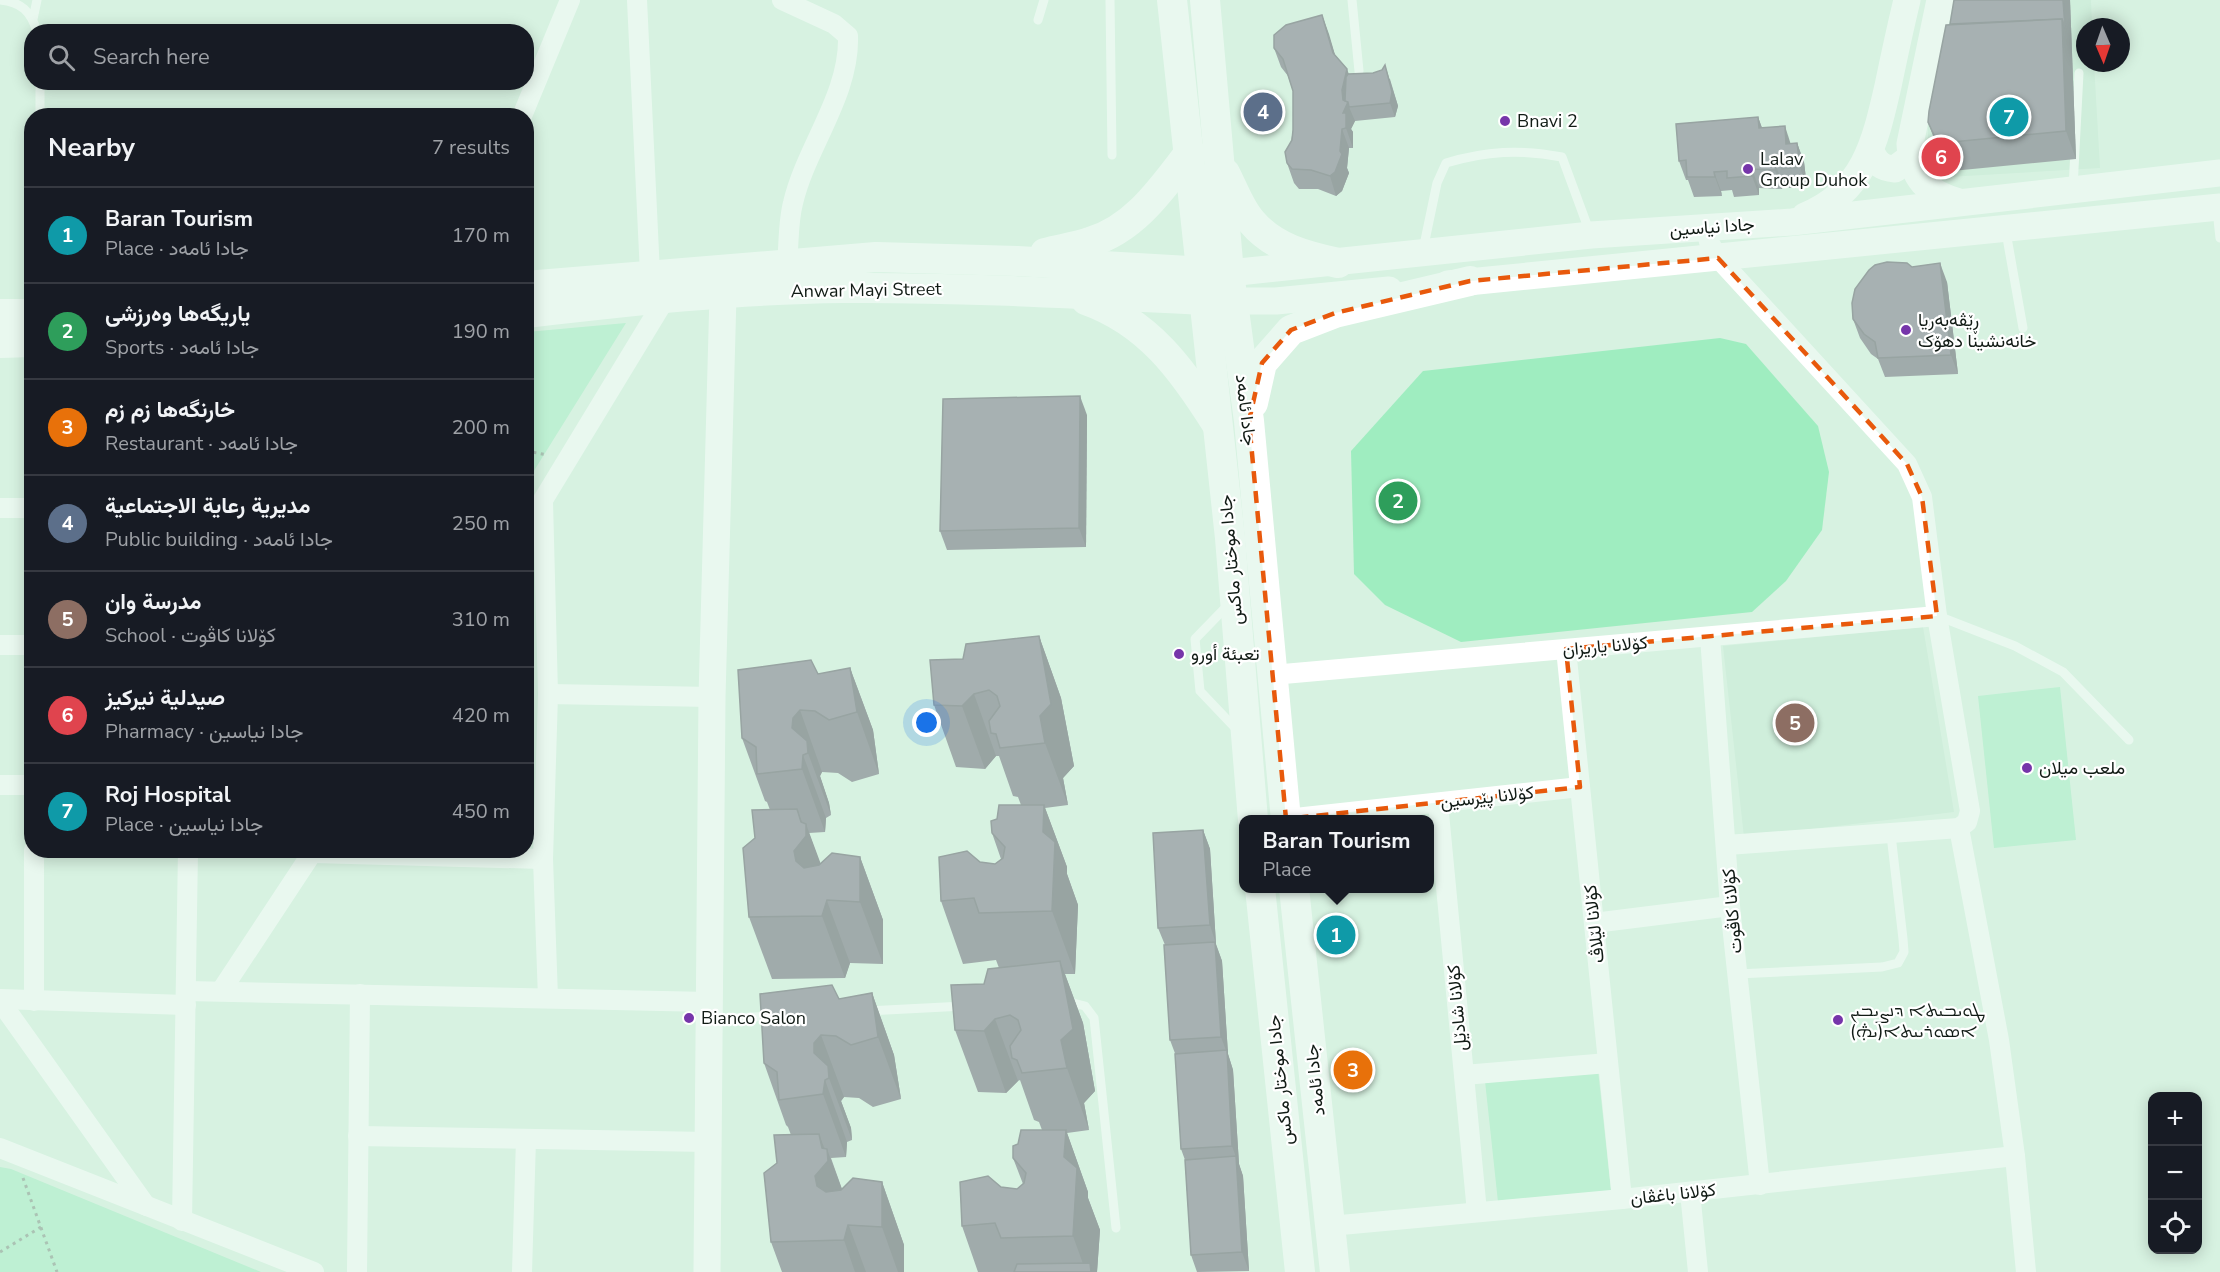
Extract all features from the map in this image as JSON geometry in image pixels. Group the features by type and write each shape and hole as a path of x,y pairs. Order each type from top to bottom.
{"main road":[{"name":"جادا ئامەد","path":"1172,0 1190,152 1249,421 1286,815"},
{"name":"جادا ئامەد","path":"1205,0 1219,161 1218,287"},
{"path":"1017,261 1092,242 1121,228 1149,204 1190,152"},
{"path":"1219,161 1251,221 1276,244 1310,257 1338,263"},
{"name":"Anwar Mayi Street","path":"534,311 787,263 876,257 1017,261 1218,287"},
{"path":"1249,421 1262,363 1291,330 1335,313 1470,281"},
{"name":"Anwar Mayi Street","path":"534,286 657,287 723,295 842,288 1072,294 1218,287"},
{"name":"جادا موختار ماكس","path":"1218,287 1218,427 1253,815"},
{"path":"1072,294 1112,309 1160,345 1189,380 1218,427"},
{"path":"0,314 24,314"},
{"path":"0,343 24,342"},
{"name":"جادا موختار ماكس","path":"1261,893 1300,1272"},
{"name":"جادا ئامەد","path":"1295,893 1335,1272"}],"street":[{"path":"534,87 570,0"},
{"path":"534,516 657,287 637,0"},
{"path":"782,0 834,24 848,36 848,52 841,78 792,203 787,263"},
{"path":"1792,222 1817,211 1839,196 1858,176 1871,152 1907,0"},
{"path":"1940,0 1910,144 1911,157 1920,180 1937,195 1960,202"},
{"path":"525,108 533,90"},
{"path":"1871,152 1876,162 1884,168 1895,169 1911,157"},
{"name":"جادا نیاسین","path":"1218,287 1338,263 1422,253 1591,235 1792,222 2073,188 2220,173"},
{"name":"جادا نیاسین","path":"1218,287 1276,301 2006,230 2218,207"},
{"path":"1706,228 1709,242 1718,258 1907,464 1922,497 1937,616 1969,800 1967,822 1959,828 1892,835 1727,845"},
{"path":"707,1272 712,698 723,295"},
{"path":"543,502 548,694 543,860 548,998"},
{"path":"0,508 24,508"},
{"name":"کۆلانا یاریزان","path":"1272,675 1937,616"},
{"name":"کۆلانا کاڤوت","path":"1710,637 1730,906 1760,1185"},
{"path":"0,645 24,645"},
{"name":"کۆلانا لێلاڤ","path":"1566,650 1622,1199"},
{"path":"548,694 712,698"},
{"path":"0,785 24,785"},
{"name":"کۆلانا پێرسین","path":"1324,815 1580,787"},
{"name":"کۆلانا شادێل","path":"1438,803 1477,1212"},
{"path":"1959,828 1999,1040 2015,1156 2026,1272"},
{"path":"34,858 34,1001"},
{"path":"182,1221 188,858"},
{"path":"221,991 309,858"},
{"path":"486,858 543,860"},
{"path":"1594,923 1730,906"},
{"path":"0,1000 186,998 221,991 548,998 709,1011"},
{"path":"357,1272 360,994"},
{"path":"0,1000 146,1206"},
{"path":"1464,1075 1608,1063"},
{"path":"358,1136 708,1142"},
{"path":"522,1272 526,1139"},
{"path":"7,1151 314,1272"},
{"name":"کۆلانا باغڤان","path":"1330,1226 1760,1185 2015,1156"},
{"path":"1690,1192 1698,1272"}],"lane":[{"path":"0,0 16,2 33,19"},
{"path":"34,24 33,19 38,0"},
{"path":"1038,20 1044,0"},
{"path":"1110,0 1112,155"},
{"path":"1353,0 1359,71"},
{"path":"2073,188 2079,73"},
{"path":"39,108 40,90"},
{"path":"1422,253 1437,183 1446,163 1481,153 1531,151 1562,157 1591,235"},
{"path":"2218,207 2220,238"},
{"path":"2006,230 2023,328"},
{"path":"1235,598 1195,639 1200,691 1246,740"},
{"path":"1937,616 2015,645 2063,672 2128,740"},
{"path":"1737,974 1882,967 1898,963 1904,952 1892,835"},
{"path":"1053,1002 1065,1001 1085,1006 1094,1018 1116,1228"},
{"path":"852,1012 970,1006"},
{"path":"709,1011 780,1016"}],"path":[{"path":"7,1151 41,1227 57,1272"},
{"path":"0,1252 41,1227"}],"highlighted area":[{"path":"1718,258 1907,464 1922,497 1937,616 1566,649 1580,787 1286,819 1249,421 1262,363 1291,330 1335,313 1470,281"}],"shaded area":[{"path":"1955,0 2091,0 2092,18 2076,18 2076,72 2095,72 2100,168 1948,177 1934,170 1928,148 1928,126"},
{"path":"1923,627 1954,812 1744,837 1723,646"}],"green space":[{"path":"626,323 534,471 534,331"},
{"path":"1720,338 1746,344 1818,426 1829,472 1822,530 1786,581 1752,612 1461,642 1385,605 1354,574 1351,451 1423,371"},
{"name":"ملعب ميلان","path":"2060,687 2076,840 1994,848 1978,696"},
{"path":"1598,1070 1611,1191 1498,1202 1485,1081"},
{"path":"0,1167 11,1169 261,1272 0,1272"}],"building":[{"path":"1954,0 2063,0 2065,28 2062,19 1950,24"},
{"path":"1322,15 1333,53 1347,69 1342,90 1343,100 1348,102 1343,113 1346,113 1346,128 1342,129 1340,151 1342,154 1335,172 1330,176 1311,170 1292,169 1287,163 1285,152 1292,140 1293,130 1293,91 1283,59 1274,48 1274,35 1286,25"},
{"path":"2062,19 2066,131 1942,143 1935,137 1928,122 1929,111 1946,25"},
{"path":"1385,65 1392,92 1390,103 1349,107 1348,102 1345,101 1348,74 1373,73 1382,70"},
{"path":"1758,117 1759,128 1785,126 1786,144 1797,143 1800,167 1782,169 1782,165 1776,166 1775,170 1752,169 1752,176 1727,178 1727,171 1714,172 1715,177 1687,177 1686,160 1679,161 1676,124"},
{"name":"ڕێڤه‌به‌ریا خانەنشينا دهۆک","path":"1887,262 1907,263 1912,267 1940,263 1951,355 1878,358 1875,342 1864,334 1853,319 1852,303 1855,289 1869,270 1875,265"},
{"path":"1080,396 1079,528 940,531 943,399"},
{"path":"1039,636 1051,704 1040,716 1045,743 1000,748 996,734 991,733 989,721 1000,706 997,696 989,690 974,694 962,706 934,705 930,660 963,659 966,644"},
{"path":"811,660 818,674 850,668 857,712 829,720 815,711 800,710 793,718 792,728 807,741 808,753 803,755 802,769 757,774 756,747 742,738 738,670"},
{"path":"999,805 1044,805 1043,832 1055,842 1052,911 979,913 974,898 941,901 939,857 967,851 980,862 995,864 1003,858 1005,847 992,833 991,821 997,819"},
{"path":"797,809 801,822 806,824 806,836 794,851 796,861 804,868 819,865 832,853 860,857 860,902 827,900 822,916 749,917 743,848 755,838 752,810"},
{"path":"1203,830 1210,925 1158,928 1153,833"},
{"path":"1215,942 1221,1037 1170,1040 1164,945"},
{"path":"1060,961 1073,1029 1061,1040 1067,1068 1022,1073 1017,1060 1012,1058 1010,1046 1021,1030 1018,1020 1010,1015 995,1019 984,1031 955,1030 951,985 984,984 988,969"},
{"path":"832,985 839,999 872,993 878,1037 851,1045 836,1036 821,1035 814,1043 814,1053 828,1066 829,1078 825,1080 823,1094 779,1100 777,1072 764,1063 760,994"},
{"path":"1227,1050 1232,1146 1181,1149 1175,1054"},
{"path":"1021,1130 1066,1130 1064,1157 1077,1168 1073,1236 1001,1238 995,1223 962,1226 960,1182 988,1176 1001,1187 1017,1189 1024,1183 1026,1173 1013,1158 1013,1146 1018,1144"},
{"path":"819,1134 822,1148 827,1149 828,1161 815,1176 817,1186 826,1192 841,1190 853,1178 882,1182 882,1227 848,1225 844,1240 771,1242 764,1173 777,1163 774,1135"},
{"path":"1236,1156 1242,1252 1191,1255 1185,1160"},
{"path":"1090,1263 1091,1272 1014,1272 1017,1264"}],"place":[{"name":"مديرية رعاية الاجتماعية","path":"1263,112"},
{"name":"Roj Hospital","path":"2009,117"},
{"name":"Bnavi 2","path":"1505,121"},
{"name":"صيدلية نيركيز","path":"1941,157"},
{"name":"Lalav Group Duhok","path":"1748,169"},
{"name":"ڕێڤه‌به‌ریا خانەنشينا دهۆک","path":"1906,330"},
{"name":"ياريگەها وەرزشی","path":"1398,501"},
{"name":"تعبئة أورو","path":"1179,654"},
{"name":"مدرسة وان","path":"1795,723"},
{"name":"ملعب ميلان","path":"2027,768"},
{"name":"Baran Tourism","path":"1336,935"},
{"name":"Bianco Salon","path":"689,1018"},
{"name":"ܛܘܝܒܝܬܐ ܕܢܨܝܒܝܢ ܐܣܘܪܝܝܬܐ(ܞ)","path":"1838,1020"},
{"name":"خارنگەها زم زم","path":"1353,1070"}]}
